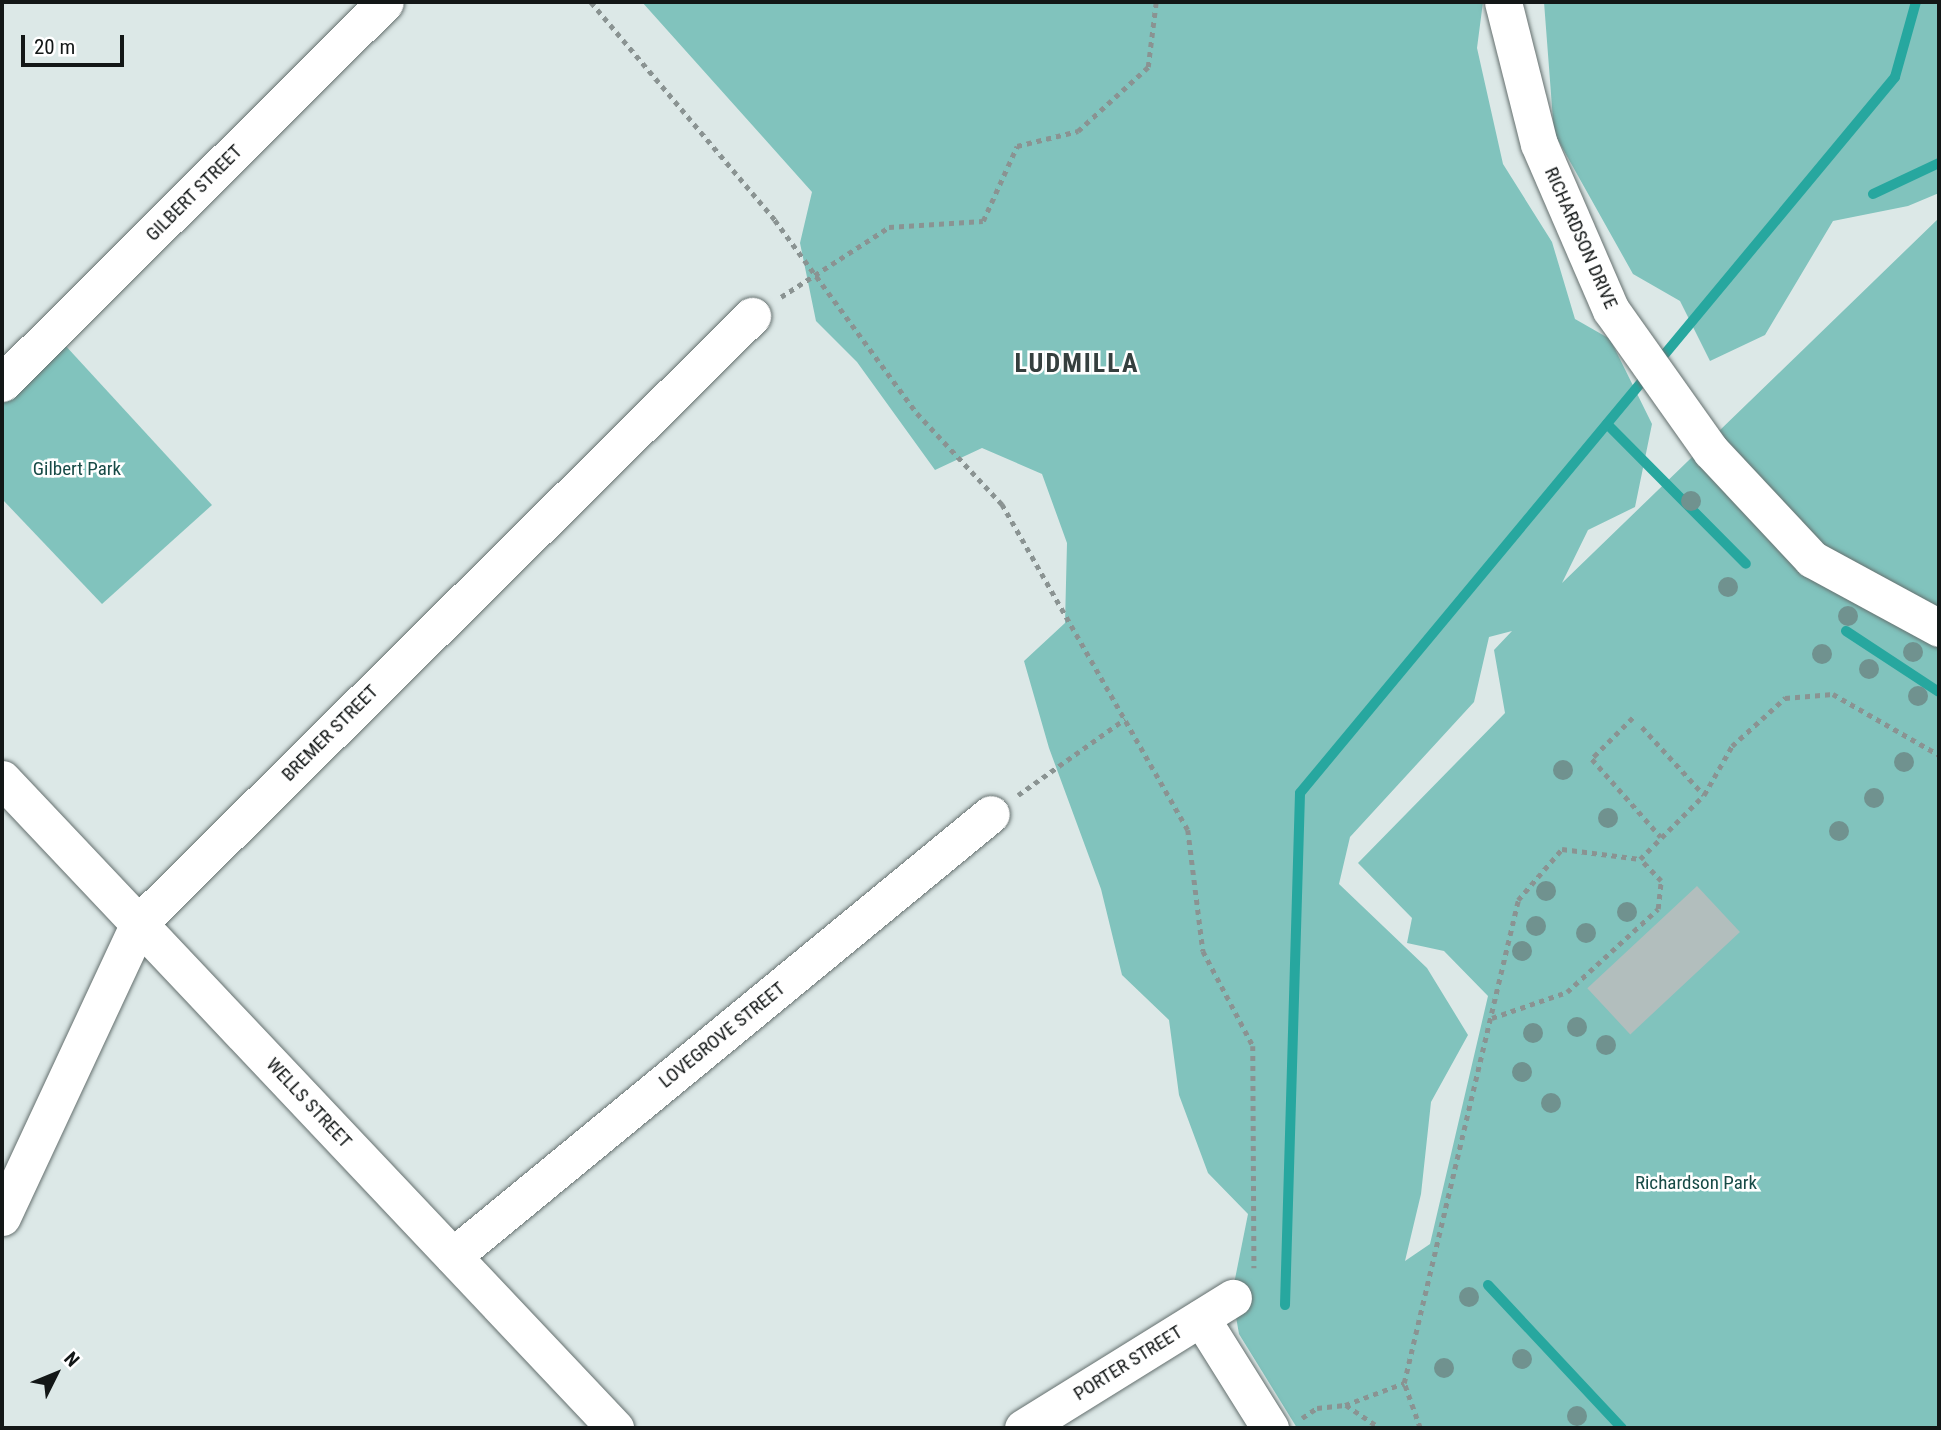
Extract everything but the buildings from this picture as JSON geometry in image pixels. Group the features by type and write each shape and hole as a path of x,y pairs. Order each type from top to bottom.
{"street":[{"name":"GILBERT STREET","path":"2,383 385,2"},
{"name":"RICHARDSON DRIVE","path":"1503,2 1539,144 1611,310 1711,451 1812,559 1939,628"},
{"name":"BREMER STREET","path":"2,1217 139,923 752,316"},
{"name":"WELLS STREET","path":"2,779 615,1428"},
{"name":"LOVEGROVE STREET","path":"453,1256 992,814"},
{"name":"PORTER STREET","path":"1023,1428 1233,1298"},
{"path":"1201,1318 1283,1425"}],"path":[{"path":"592,2 775,220 813,277 917,413 1002,504 1188,830 1203,951 1253,1046 1254,1269 1233,1298"},
{"path":"752,316 889,227 983,220 1017,146 1078,131 1148,67 1156,2"},
{"path":"1640,859 1704,795 1732,746 1785,698 1833,694 1939,755"},
{"path":"1633,718 1592,759 1661,837"},
{"path":"992,814 1125,719"},
{"path":"1642,727 1704,795"},
{"path":"1420,1428 1404,1383 1518,900 1562,849 1640,859 1661,881 1658,909 1567,992 1492,1018"},
{"path":"1283,1425 1317,1408 1345,1405 1404,1383"},
{"path":"1345,1405 1380,1428"}],"green space":[{"name":"Richardson Park","path":"642,2 1483,2 1477,48 1503,164 1552,242 1575,319 1610,339 1652,424 1635,507 1588,530 1562,583 1939,218 1939,1428 1297,1428 1239,1334 1232,1294 1248,1214 1208,1173 1179,1095 1169,1020 1122,975 1101,889 1049,748 1024,661 1065,623 1067,543 1042,474 982,448 935,470 857,362 816,321 800,243 812,192","holes":["1512,631 1494,650 1505,713 1358,863 1412,918 1407,943 1444,951 1488,996 1430,1244 1405,1261 1421,1194 1431,1102 1468,1035 1427,968 1339,884 1350,837 1474,702 1489,637"]},
{"path":"1544,2 1939,2 1939,193 1908,206 1833,221 1765,335 1710,361 1680,301 1633,274 1554,133"},
{"name":"Gilbert Park","path":"64,344 212,505 102,604 2,499 2,405"}],"waterway":[{"path":"1285,1305 1300,793 1895,77 1916,2"},
{"path":"1873,194 1939,163"},
{"path":"1607,424 1746,564"},
{"path":"1846,631 1939,692"},
{"path":"1488,1285 1622,1428"}],"district":[{"name":"LUDMILLA","path":"1077,364"}]}
